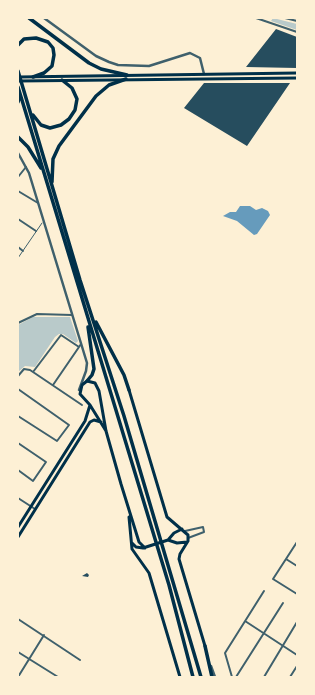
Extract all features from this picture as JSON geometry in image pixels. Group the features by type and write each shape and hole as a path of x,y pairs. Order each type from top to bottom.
{"highway":[{"path":"29,18 89,63 127,77"},
{"path":"18,45 24,39 36,38 48,42 53,48 54,54 52,66 46,72 33,77"},
{"path":"18,71 124,416 201,677"},
{"path":"54,192 52,165 59,146 96,96 109,85 127,77"},
{"path":"30,110 36,121 46,127 56,128 65,123 72,115 77,99 72,88 62,80"},
{"path":"18,87 169,585 193,677"},
{"path":"18,102 20,94"},
{"path":"18,137 35,157 46,179"},
{"path":"90,308 124,375 129,390"},
{"path":"85,312 94,368 92,375 87,380"},
{"path":"205,646 213,677"}],"main road":[{"path":"18,81 204,74 297,73"},
{"path":"18,77 297,78"},
{"path":"106,431 90,405 81,396 79,390 87,380 95,383 99,390 106,431 129,513 140,542 145,548"},
{"path":"129,390 167,517 169,521 183,530 188,540"},
{"path":"18,527 85,421 90,405"},
{"path":"18,537 90,422 94,420 101,422"},
{"path":"129,513 132,549 146,566 154,586 180,677"},
{"path":"131,542 136,547 145,548 168,540 174,533 183,530"},
{"path":"168,540 177,543 188,540"},
{"path":"188,540 180,554 179,560 205,646"}],"street":[{"path":"44,18 96,56 109,62 149,66 190,53 200,58 204,74"},
{"path":"256,18 263,19 297,32"},
{"path":"285,18 297,21"},
{"path":"18,153 27,167 39,203 87,367 79,390"},
{"path":"18,177 27,167"},
{"path":"18,191 39,203"},
{"path":"18,219 36,231"},
{"path":"18,247 23,251"},
{"path":"18,323 37,314 73,315"},
{"path":"33,372 61,335 80,346"},
{"path":"53,386 80,346"},
{"path":"18,376 24,369 33,372 82,405"},
{"path":"18,389 69,425 57,441 18,416"},
{"path":"18,443 46,462 33,481 18,470"},
{"path":"18,498 35,509"},
{"path":"18,504 21,500"},
{"path":"183,530 203,527 204,532 188,540"},
{"path":"297,542 273,579 297,594"},
{"path":"286,558 297,566"},
{"path":"232,677 225,653 264,591"},
{"path":"236,677 283,603"},
{"path":"18,619 80,660"},
{"path":"245,621 297,655"},
{"path":"264,677 284,646 297,622"},
{"path":"18,677 44,636"},
{"path":"18,652 58,677"},
{"path":"290,677 297,666"}],"lane":[{"path":"18,258 44,221"},
{"path":"74,437 78,440"}],"shaded area":[{"path":"273,18 297,24 297,30 271,21"},
{"path":"33,317 70,317 78,341 76,343 63,334 59,334 55,337 35,367 25,366 18,372 18,325"}],"water":[{"path":"240,206 250,206 256,210 262,208 268,211 270,215 257,234 254,235 237,221 223,216 230,212 236,212"}],"building":[{"path":"276,29 297,37 297,68 246,67"},
{"path":"204,83 290,83 247,146 184,108"},
{"path":"87,573 89,575 88,577 82,576"}]}
